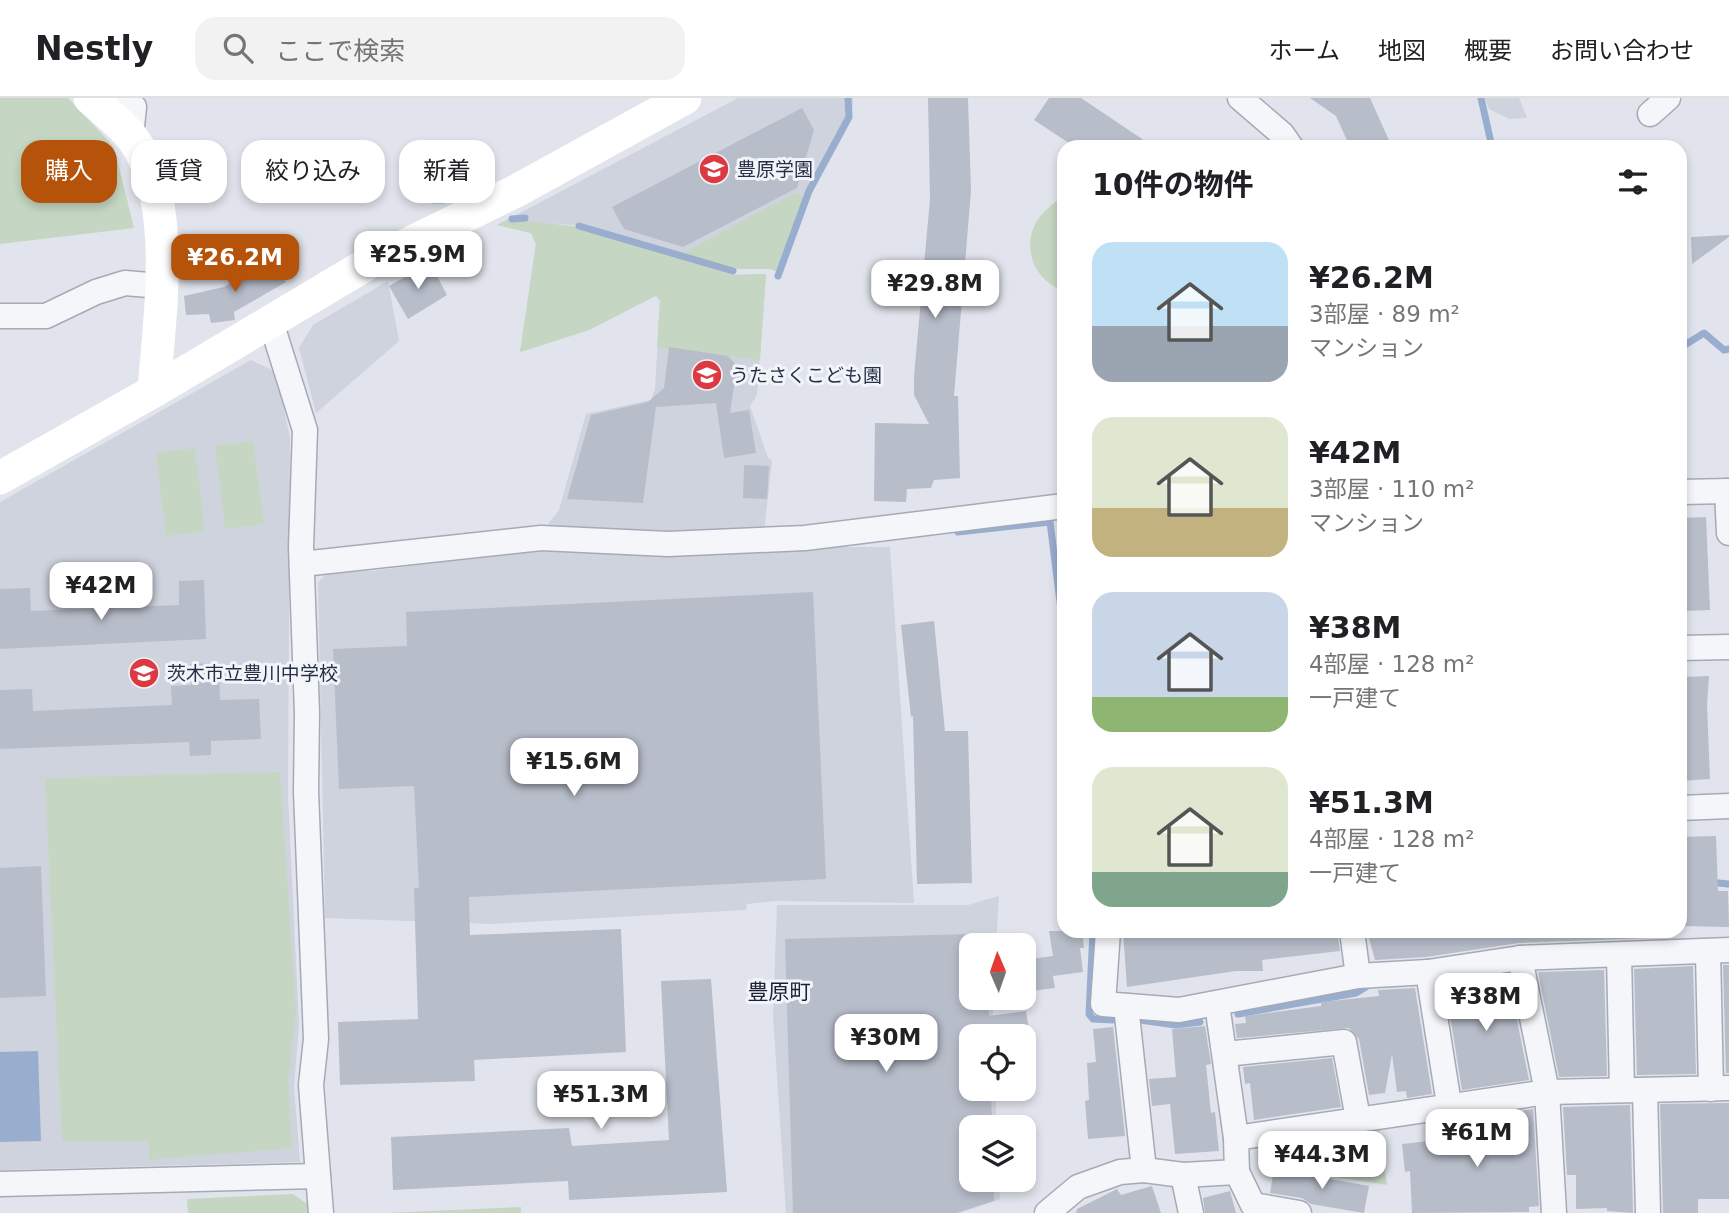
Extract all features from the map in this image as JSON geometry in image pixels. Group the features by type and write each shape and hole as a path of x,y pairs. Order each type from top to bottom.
{"street":[{"path":"90,98 131,136 149,172 158,206 164,250 154,391"},
{"path":"125,98 134,107 131,136"},
{"path":"0,478 154,391 368,264 516,191 685,98"},
{"path":"1240,98 1286,140"},
{"path":"0,316 46,316 96,292 125,283 161,286"},
{"path":"271,322 305,430 302,565 307,713 306,793 316,1039 311,1085 321,1213"},
{"path":"1687,492 1728,491 1729,533"},
{"path":"302,565 541,538 668,544 805,538 1057,507"},
{"path":"1687,648 1729,647"},
{"path":"1687,808 1729,806"},
{"path":"1108,938 1103,1004 1179,1010 1358,976 1428,972 1520,958 1718,951 1720,1089 1547,1092 1449,1104 1236,1138"},
{"path":"1353,938 1358,976"},
{"path":"1619,956 1648,1213"},
{"path":"1520,958 1547,1092 1554,1213"},
{"path":"1428,972 1449,1104"},
{"path":"1217,1004 1236,1138 1237,1172 1253,1205 1299,1213"},
{"path":"1126,1006 1144,1170"},
{"path":"1225,1054 1344,1042 1358,1119"},
{"path":"1047,1213 1078,1186 1099,1177 1144,1170 1183,1175 1237,1172"},
{"path":"1183,1175 1191,1213"},
{"path":"0,1184 318,1176"}],"shaded area":[{"path":"738,98 853,98 852,118 810,197 782,275 771,269 732,269 584,226 548,223 579,227 734,275 766,274 757,395 750,406 768,458 772,461 764,532 644,532 546,527 559,510 586,414 651,400 655,389 660,301 656,296 589,330 520,352 536,244 531,233 497,225"},
{"path":"1485,98 1519,98 1527,118 1509,119 1489,109"},
{"path":"388,281 399,341 316,413 299,348 313,325"},
{"name":"茨木市立豊川中学校","path":"251,360 276,372 290,438 288,796 299,1024 294,1087 300,1162 0,1170 0,502"},
{"path":"555,547 890,547 914,903 775,901 747,904 746,910 492,924 325,918 318,583 328,572 373,571"},
{"path":"999,896 997,933 959,933 959,1010 993,1010 993,1024 959,1024 959,1101 996,1101 996,1115 959,1115 959,1192 1000,1192 1000,1199 960,1213 786,1213 773,1016 777,905 968,905"}],"green space":[{"path":"0,98 68,98 107,140 21,140 21,203 117,203 117,159 134,228 0,244"},
{"path":"795,193 805,197 778,272 771,269 732,269 681,254"},
{"path":"1057,201 1057,288 1042,277 1031,256 1030,244 1037,220"},
{"path":"508,219 579,227 734,275 766,274 760,360 657,347 660,301 656,295 589,330 520,352 536,244 531,233 497,225"},
{"path":"253,441 264,524 225,529 215,446"},
{"path":"195,448 205,531 166,536 156,453"},
{"path":"280,772 296,1013 288,1082 292,1148 149,1160 149,1141 62,1141 45,778"},
{"path":"1378,1127 1387,1185 1292,1170 1288,1141"},
{"path":"293,1194 307,1204 308,1213 188,1213 187,1199"},
{"path":"521,1207 521,1213 386,1213"}],"water":[{"path":"38,1051 41,1141 0,1142 0,1052"}],"building":[{"path":"928,98 968,98 971,191 954,396 958,396 960,478 934,480 931,488 907,489 906,502 874,501 875,423 929,424 914,395 930,199"},
{"path":"1049,98 1081,98 1144,140 1064,140 1034,120"},
{"path":"1310,98 1370,98 1389,140 1347,140 1336,116"},
{"path":"802,108 814,130 797,188 683,247 624,229 612,207"},
{"path":"1691,237 1729,237 1692,264"},
{"path":"272,259 286,282 234,312 235,320 211,323 209,314 186,315 184,296 224,287"},
{"path":"430,263 447,295 408,319 389,286"},
{"path":"669,347 728,356 737,366 730,413 749,410 756,453 724,458 716,403 656,407 643,503 567,499 591,415 648,402 664,388"},
{"path":"744,465 769,466 767,499 743,498"},
{"path":"1706,517 1710,610 1687,611 1687,518"},
{"path":"204,580 206,639 0,649 0,589 30,588 31,611 179,605 179,581"},
{"path":"813,592 826,879 469,897 470,935 621,929 626,1052 474,1060 475,1081 340,1085 338,1022 418,1019 414,888 419,888 414,786 339,789 333,649 407,646 406,612"},
{"path":"934,621 945,731 968,731 972,883 917,884 913,716 911,717 901,625"},
{"path":"219,663 220,700 259,699 261,739 211,741 211,755 190,756 189,742 0,749 0,690 32,689 33,711 172,705 171,686 191,685 190,664"},
{"path":"1709,676 1707,705 1710,779 1687,781 1687,677"},
{"path":"1716,836 1718,891 1728,891 1729,927 1687,926 1687,837"},
{"path":"41,866 46,996 0,998 0,868"},
{"path":"1049,931 1057,931 1057,938 1083,938 1084,948 1080,948 1083,972 1053,976 1055,988 1036,990 1036,958 1053,956"},
{"path":"959,934 959,1010 989,1010 989,1016 1026,1011 1028,1024 959,1024 959,1101 991,1101 992,1115 959,1115 959,1192 994,1192 994,1201 956,1213 793,1213 785,939"},
{"path":"1124,938 1338,938 1340,951 1262,960 1263,971 1236,971 1127,987"},
{"path":"1369,938 1647,938 1519,943 1426,957 1375,960"},
{"path":"1723,965 1729,965 1729,1073 1726,1073"},
{"path":"1693,966 1696,1074 1637,1075 1634,969"},
{"path":"1604,970 1607,1076 1559,1077 1538,972"},
{"path":"1508,975 1529,1080 1462,1090 1445,984"},
{"path":"711,979 727,1192 569,1200 568,1181 393,1190 391,1137 569,1128 572,1146 669,1140 661,981"},
{"path":"1415,988 1432,1094 1407,1098 1406,1091 1397,1092 1392,1054 1385,1093 1369,1095 1359,1039 1349,1028 1237,1038 1235,1024 1246,1023 1245,1016 1321,1006 1321,1002 1379,996 1378,990"},
{"path":"1205,1026 1211,1064 1206,1065 1211,1113 1215,1112 1219,1151 1175,1154 1170,1104 1152,1106 1149,1079 1176,1077 1172,1029"},
{"path":"1113,1027 1125,1136 1088,1139 1085,1101 1089,1100 1087,1063 1096,1062 1093,1029"},
{"path":"1332,1058 1341,1107 1254,1120 1250,1083 1245,1084 1243,1067"},
{"path":"1729,1103 1729,1199 1698,1199 1698,1213 1663,1213 1660,1104"},
{"path":"1630,1105 1633,1213 1607,1211 1607,1208 1576,1209 1576,1175 1567,1175 1563,1107"},
{"path":"1533,1109 1539,1206 1529,1207 1529,1212 1412,1213 1410,1171 1405,1172 1402,1144 1429,1141 1428,1134 1447,1132 1448,1139 1482,1136 1487,1116"},
{"path":"1290,1172 1369,1186 1364,1213 1311,1204 1302,1198 1270,1193 1273,1175"},
{"path":"1152,1186 1161,1213 1076,1213 1077,1209 1117,1189 1121,1195"},
{"path":"1230,1191 1236,1213 1205,1213 1203,1198"}],"waterway":[{"path":"778,276 809,191 849,117 848,98"},
{"path":"1481,98 1490,140"},
{"path":"512,219 525,218"},
{"path":"579,226 733,271"},
{"path":"1687,344 1704,333 1724,350 1729,349"},
{"path":"958,532 1050,522 1057,578"},
{"path":"1709,882 1728,884"},
{"path":"1093,938 1089,1014 1093,1019 1113,1020"},
{"path":"1238,1014 1356,993 1366,987"},
{"path":"1140,1020 1176,1025 1200,1022"}],"place":[{"name":"豊原学園","path":"714,169"},
{"name":"うたさくこども園","path":"707,375"},
{"name":"茨木市立豊川中学校","path":"144,673"}],"district":[{"name":"豊原町","path":"779,992"}]}
